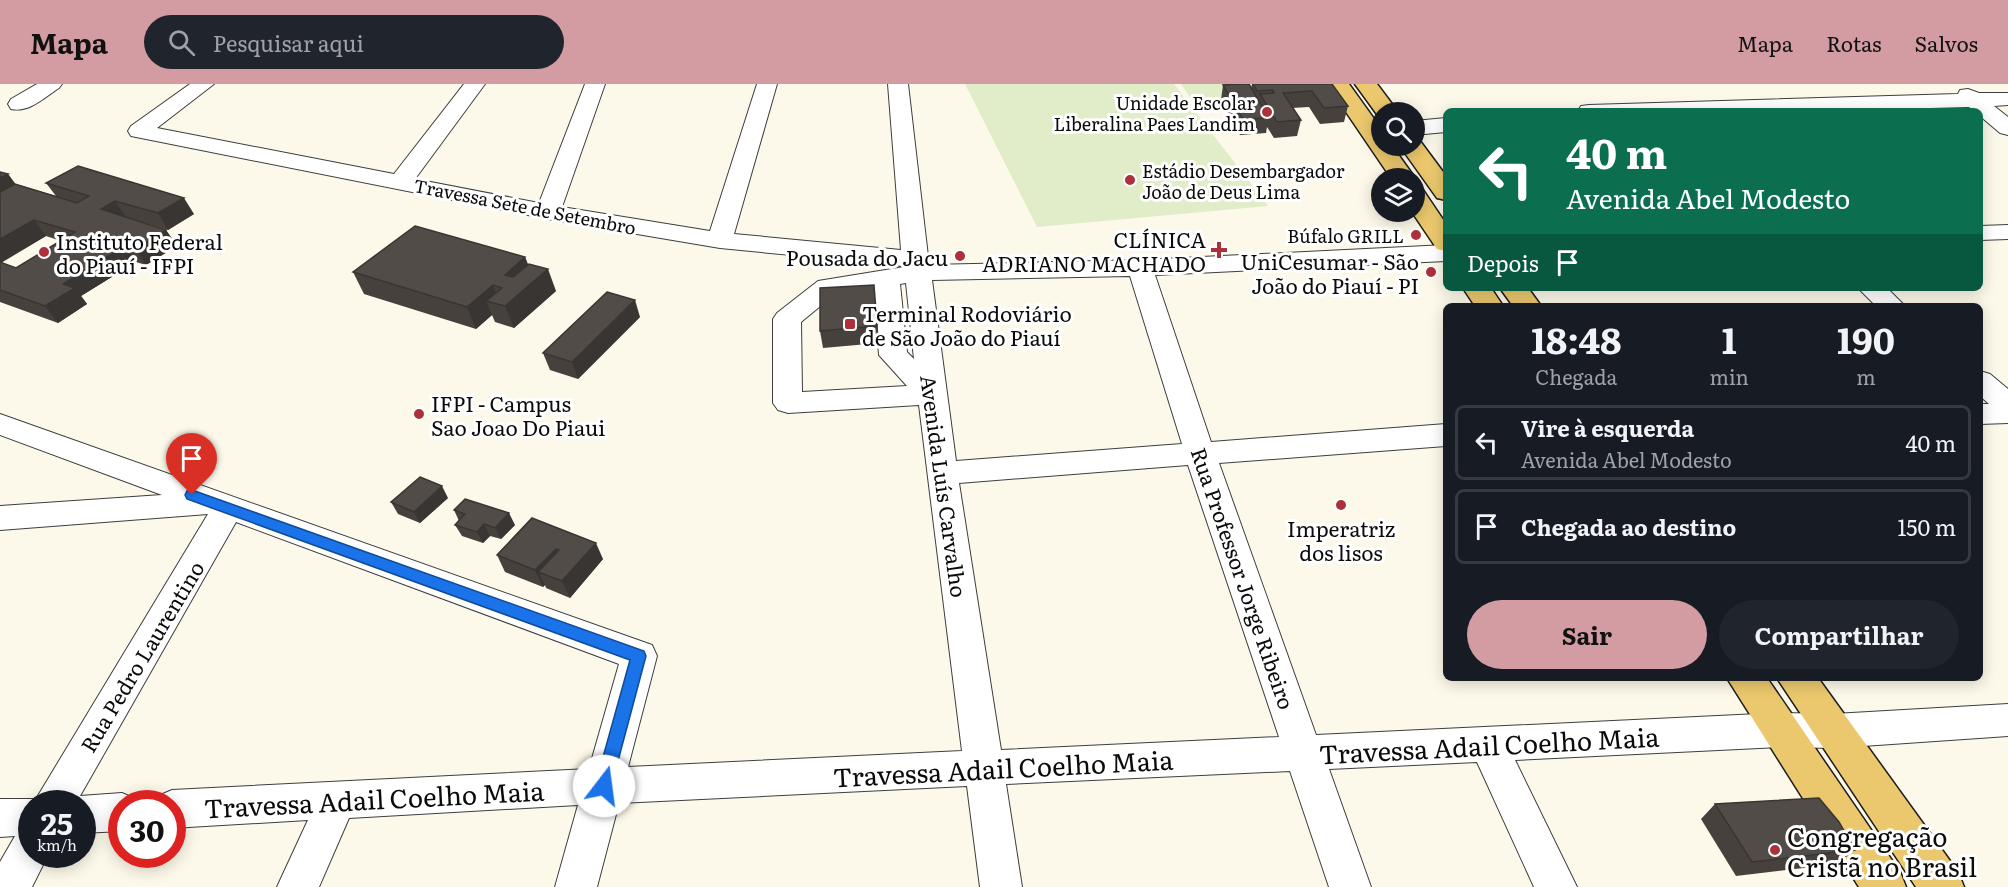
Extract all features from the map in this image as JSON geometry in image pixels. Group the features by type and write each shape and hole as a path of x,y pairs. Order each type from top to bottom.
{"main road":[{"path":"1338,84 1396,168"},
{"path":"1366,84 1380,102"},
{"path":"1419,156 1443,189"},
{"path":"1425,212 1443,238"},
{"path":"1748,681 1884,887"},
{"path":"1798,681 1942,887"}],"street":[{"path":"19,104 52,84"},
{"name":"Travessa Sete de Setembro","path":"204,84 139,131 548,212 720,240 916,266 1140,268 1443,253"},
{"path":"400,182 475,84"},
{"path":"548,212 595,84"},
{"path":"720,240 766,84"},
{"name":"Avenida Luís Carvalho","path":"898,84 916,266 942,473 1001,887"},
{"path":"1956,84 2008,128"},
{"path":"1646,91 1665,108"},
{"path":"1760,108 2008,99"},
{"path":"1425,127 1443,125"},
{"path":"1425,137 1443,135"},
{"path":"1983,233 2008,232"},
{"path":"916,266 886,278 827,287 787,318 788,403 933,394"},
{"name":"Rua Professor Jorge Ribeiro","path":"1140,268 1200,454 1350,887"},
{"path":"886,278 893,355 933,394"},
{"path":"1874,291 1888,303"},
{"path":"1983,383 2008,404"},
{"path":"1983,414 2008,413"},
{"path":"0,424 639,656 576,887"},
{"path":"942,473 1443,435"},
{"path":"0,518 221,506"},
{"name":"Rua Pedro Laurentino","path":"62,790 221,506"},
{"name":"Travessa Adail Coelho Maia","path":"186,808 984,767 1781,730 1834,731 2008,720"},
{"path":"1488,744 1556,887"},
{"path":"298,887 337,801"},
{"path":"0,818 18,817"},
{"path":"9,887 19,868"}],"green space":[{"name":"Estádio Desembargador João de Deus Lima","path":"965,84 1174,84 1268,206 1037,227"},
{"path":"1181,84 1239,84 1247,95 1192,100"}],"building":[{"path":"1249,84 1269,118 1243,119 1223,85"},
{"path":"1253,84 1332,84 1348,106 1324,108 1312,91 1283,93 1301,120 1277,122 1260,94 1274,93 1273,90 1257,91"},
{"path":"78,166 184,198 158,213 115,201 101,209 166,230 135,249 125,246 63,284 75,288 45,306 0,290 0,262 16,268 75,232 34,220 0,239 0,192 15,184 77,203 89,196 46,183"},
{"path":"0,172 8,174 0,178"},
{"path":"415,226 525,257 505,275 513,277 529,264 548,269 505,306 486,301 502,288 493,285 467,307 353,272"},
{"path":"874,285 877,326 820,331 820,288"},
{"path":"607,292 635,300 572,362 543,353"},
{"path":"420,477 442,486 414,512 391,502"},
{"path":"465,499 509,513 495,528 484,524 477,532 455,525 465,514 454,510"},
{"path":"532,518 596,543 562,581 538,572 559,550 556,549 535,570 497,555"},
{"path":"1819,798 1839,822 1855,850 1752,862 1715,804"}],"place":[{"name":"Unidade Escolar Liberalina Paes Landim","path":"1267,112"},
{"name":"Estádio Desembargador João de Deus Lima","path":"1130,180"},
{"name":"Búfalo GRILL","path":"1416,235"},
{"name":"CLÍNICA ADRIANO MACHADO","path":"1219,250"},
{"name":"Instituto Federal do Piauí - IFPI","path":"44,252"},
{"name":"Pousada do Jacu","path":"960,256"},
{"name":"UniCesumar - São João do Piauí - PI","path":"1431,272"},
{"name":"Terminal Rodoviário de São João do Piauí","path":"850,324"},
{"name":"IFPI - Campus Sao Joao Do Piaui","path":"419,414"},
{"name":"Imperatriz dos lisos","path":"1341,505"},
{"name":"Congregação Cristã no Brasil","path":"1775,850"}],"route":[{"path":"192,495 639,656 604,786"}]}
